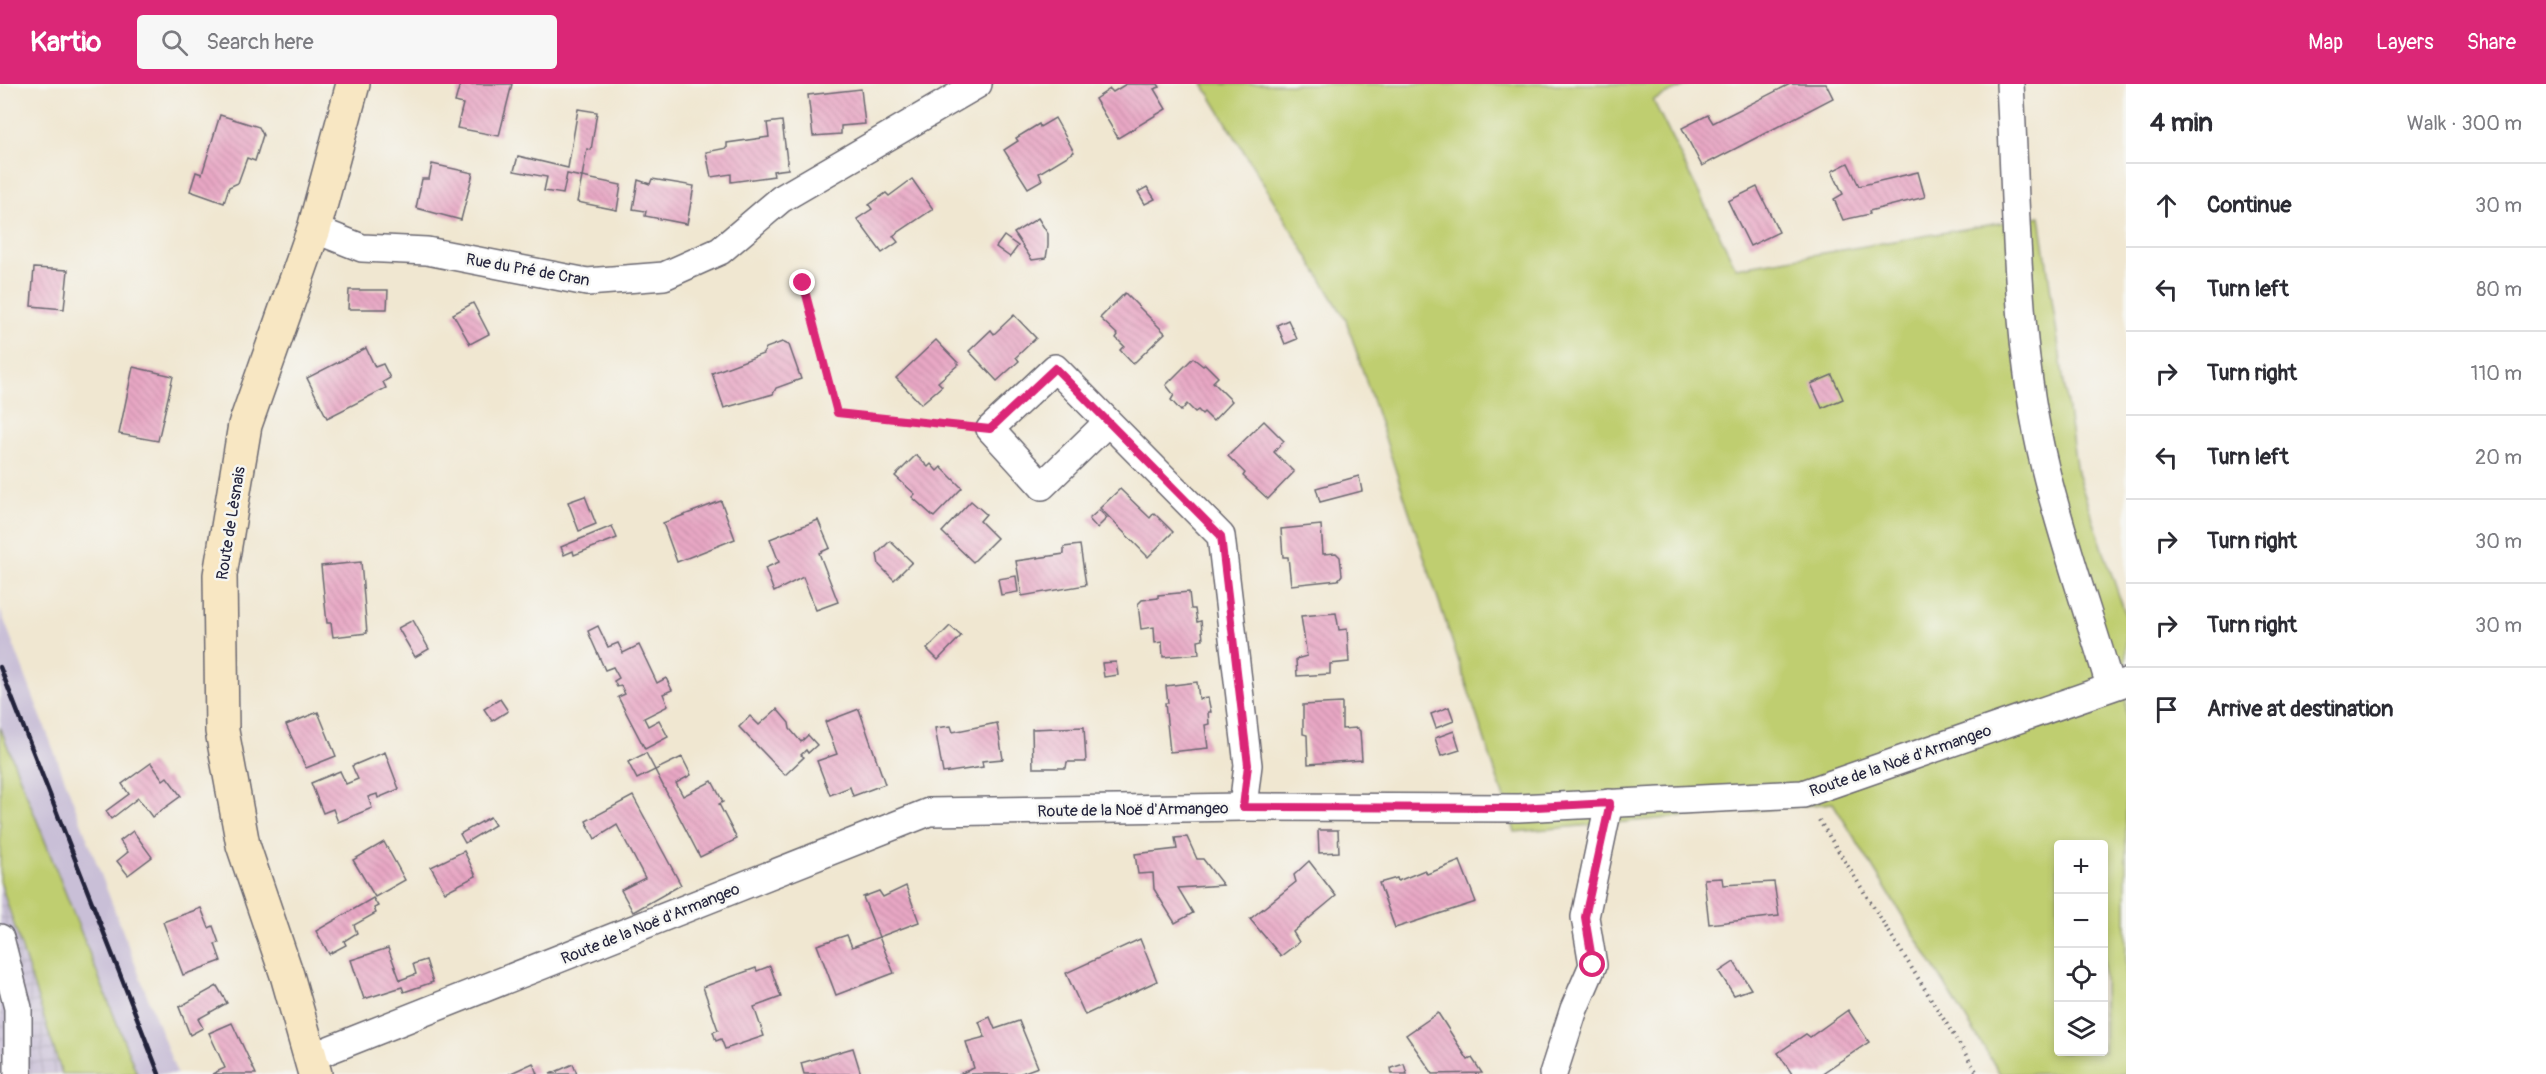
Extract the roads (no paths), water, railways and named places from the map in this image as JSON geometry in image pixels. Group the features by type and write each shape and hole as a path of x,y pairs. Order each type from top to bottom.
{"street":[{"name":"Route de Lèsnais","path":"313,1066 287,975 243,845 222,731 220,575 245,425 314,229 353,84"},
{"name":"Rue du Pré de Cran","path":"314,229 362,248 427,251 587,282 664,276 720,251 781,199 978,84"},
{"path":"2010,84 2021,291 2031,390 2045,468 2118,684"},
{"path":"1108,422 1042,486 990,429 1055,368 1221,536 1248,765 1243,807"},
{"name":"Route de la Noë d'Armangeo","path":"313,1066 930,812 1243,807 1518,808 1803,794 2118,684"},
{"path":"1552,1074 1574,1009 1593,965 1585,917 1610,803"},
{"path":"0,938 18,1008 18,1074"}],"railway":[{"path":"0,667 159,1074"}]}
